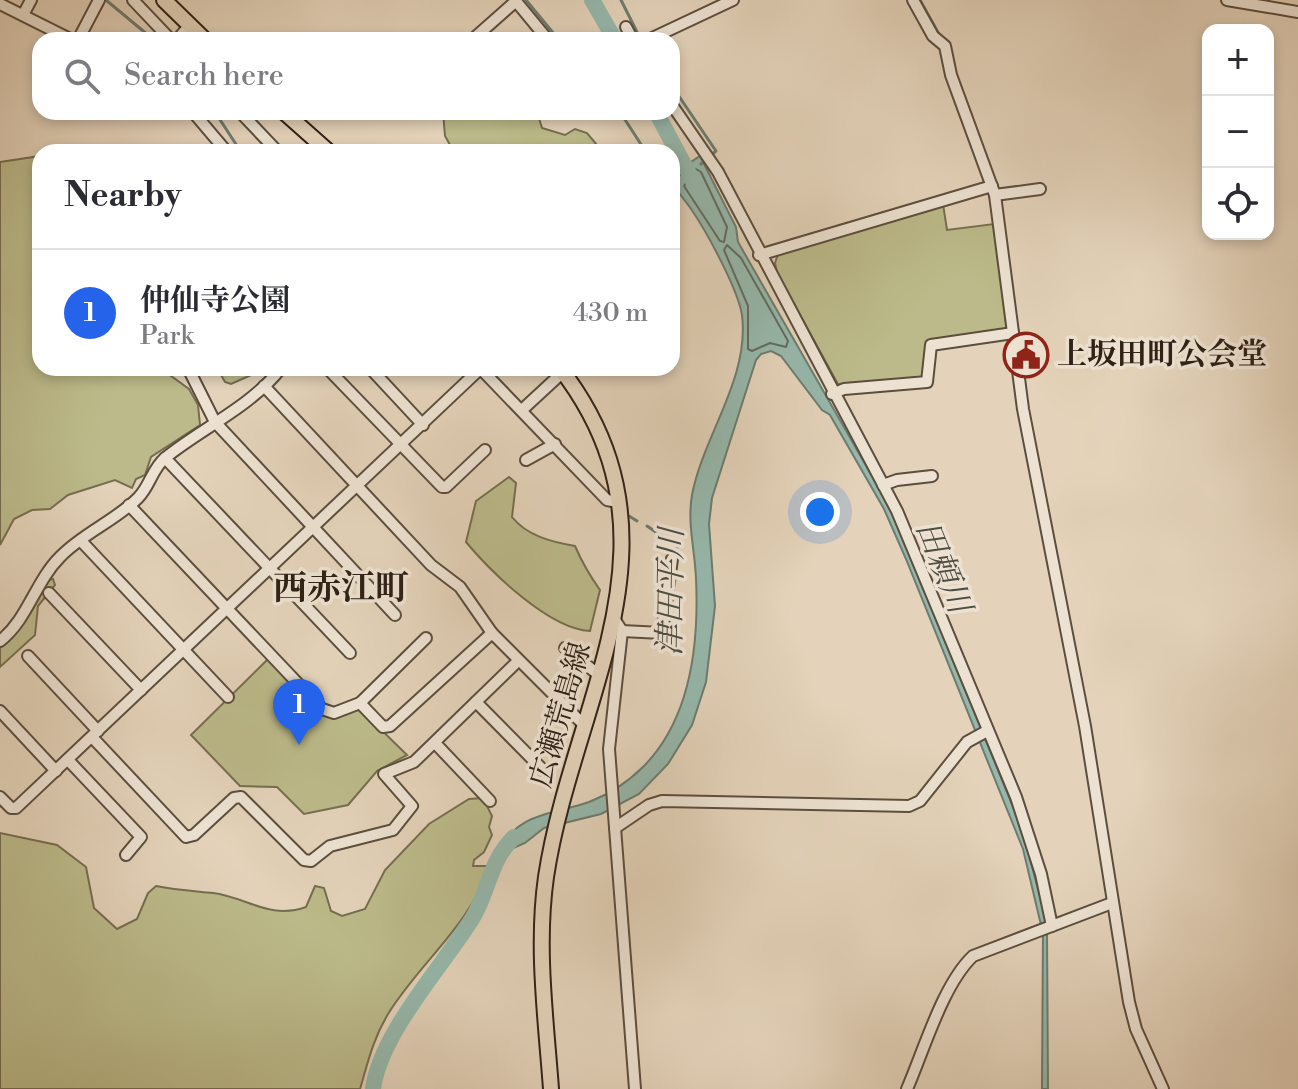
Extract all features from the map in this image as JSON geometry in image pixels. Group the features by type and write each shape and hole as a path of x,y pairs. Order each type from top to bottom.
{"main road":[{"path":"164,0 196,32"},
{"path":"293,120 320,144"},
{"name":"広瀬荒島線","path":"551,1089 542,926 555,834 563,802 599,675 618,625 623,566 618,502 599,437 564,376"}],"street":[{"path":"23,15 31,0"},
{"path":"80,32 99,0"},
{"path":"133,0 166,32"},
{"path":"665,32 733,0"},
{"path":"913,0 933,36 945,46 951,75 994,190 1013,333 1067,646 1085,726 1134,1024 1163,1089"},
{"path":"1227,0 1298,12"},
{"path":"481,32 516,1 541,32"},
{"path":"0,4 58,32"},
{"path":"183,32 189,26"},
{"path":"626,27 629,32"},
{"path":"680,117 718,172 832,394 883,485 937,604 982,733 1030,839 1050,926"},
{"path":"200,120 220,144"},
{"path":"248,120 270,144"},
{"path":"759,255 994,190 1040,189"},
{"path":"832,394 844,389 927,382 931,345 1013,333"},
{"path":"192,376 215,422 395,615"},
{"path":"0,641 18,625 40,583 60,557 143,492 151,473 165,458 273,376"},
{"path":"335,376 446,487 485,450"},
{"path":"377,376 423,425"},
{"path":"0,797 15,808 359,487 473,376"},
{"path":"489,376 607,500 618,502"},
{"path":"523,409 555,376"},
{"path":"264,386 431,565 460,587 492,633 585,726"},
{"path":"526,460 555,444"},
{"path":"165,458 350,653"},
{"path":"883,485 932,476"},
{"path":"129,505 322,709 334,713 360,703 426,638"},
{"path":"83,543 228,697"},
{"path":"635,1089 609,741 618,625 662,633 672,559"},
{"path":"49,593 141,690"},
{"path":"360,703 383,727 390,726 492,633"},
{"path":"565,648 599,675"},
{"path":"28,656 186,837 194,835 234,798 241,797 309,862 330,846 395,828 412,806 384,774 414,762 518,661"},
{"path":"476,702 548,775"},
{"path":"0,711 56,771"},
{"path":"615,828 649,805 662,801 909,806 920,801 982,733"},
{"path":"435,743 490,801"},
{"path":"68,760 141,837 126,855"},
{"path":"907,1089 961,968 981,952 1112,903"}],"shaded area":[{"path":"444,120 540,120 542,128 565,135 575,129 587,133 596,144 450,144 445,136"},
{"path":"32,157 32,376 171,376 189,389 198,405 200,425 151,457 145,475 136,479 132,488 115,480 68,495 50,509 32,510 14,519 0,545 0,162"},
{"path":"943,204 947,230 994,224 1007,332 928,343 925,349 928,376 924,380 839,386 777,273 775,263 778,254"},
{"path":"222,376 249,376 231,384"},
{"path":"509,477 516,483 512,517 532,533 575,546 600,590 590,631 574,628 539,610 505,583 466,542 476,501"},
{"path":"53,579 55,585 38,606 35,635 0,667 0,645 48,580"},
{"path":"269,658 320,711 359,708 407,755 377,771 348,805 304,814 277,787 240,786 191,735"},
{"path":"483,798 492,816 489,827 492,835 484,852 474,860 473,866 489,866 481,887 458,925 388,1014 360,1089 0,1089 0,833 57,845 86,867 94,908 117,929 137,919 148,893 156,886 225,895 281,911 306,907 315,886 324,888 331,911 342,916 365,909 385,870 429,824 469,799"}],"water":[{"path":"700,156 736,227 738,242 892,511 1022,829 1047,923 1041,925 1023,849 884,509 830,415 822,410 781,356 771,351 761,354 756,360 712,498 709,524 715,606 706,682 692,725 668,764 639,794 601,814 544,828 525,843 500,854 506,840 524,823 597,799 644,766 672,726 689,678 697,603 690,516 692,495 733,384 743,338 742,315 729,277 680,194 680,169"},
{"path":"1047,932 1048,1089 1042,1089 1043,933"}],"waterway":[{"path":"106,0 144,32"},
{"path":"526,0 552,32"},
{"name":"田頼川","path":"592,0 610,32"},
{"path":"621,0 637,32"},
{"path":"920,0 940,36"},
{"path":"680,98 716,151 701,164"},
{"path":"220,120 236,144"},
{"path":"625,120 641,144"},
{"name":"田頼川","path":"660,120 673,144"},
{"name":"田頼川","path":"680,157 694,183"},
{"path":"629,516 637,521"},
{"path":"647,526 678,547"},
{"name":"津田平川","path":"373,1089 378,1068 399,1024 472,919 499,857 514,837"}],"place":[{"name":"上坂田町公会堂","path":"1026,355"},
{"name":"仲仙寺公園","path":"299,745"}],"district":[{"name":"西赤江町","path":"341,589"}]}
